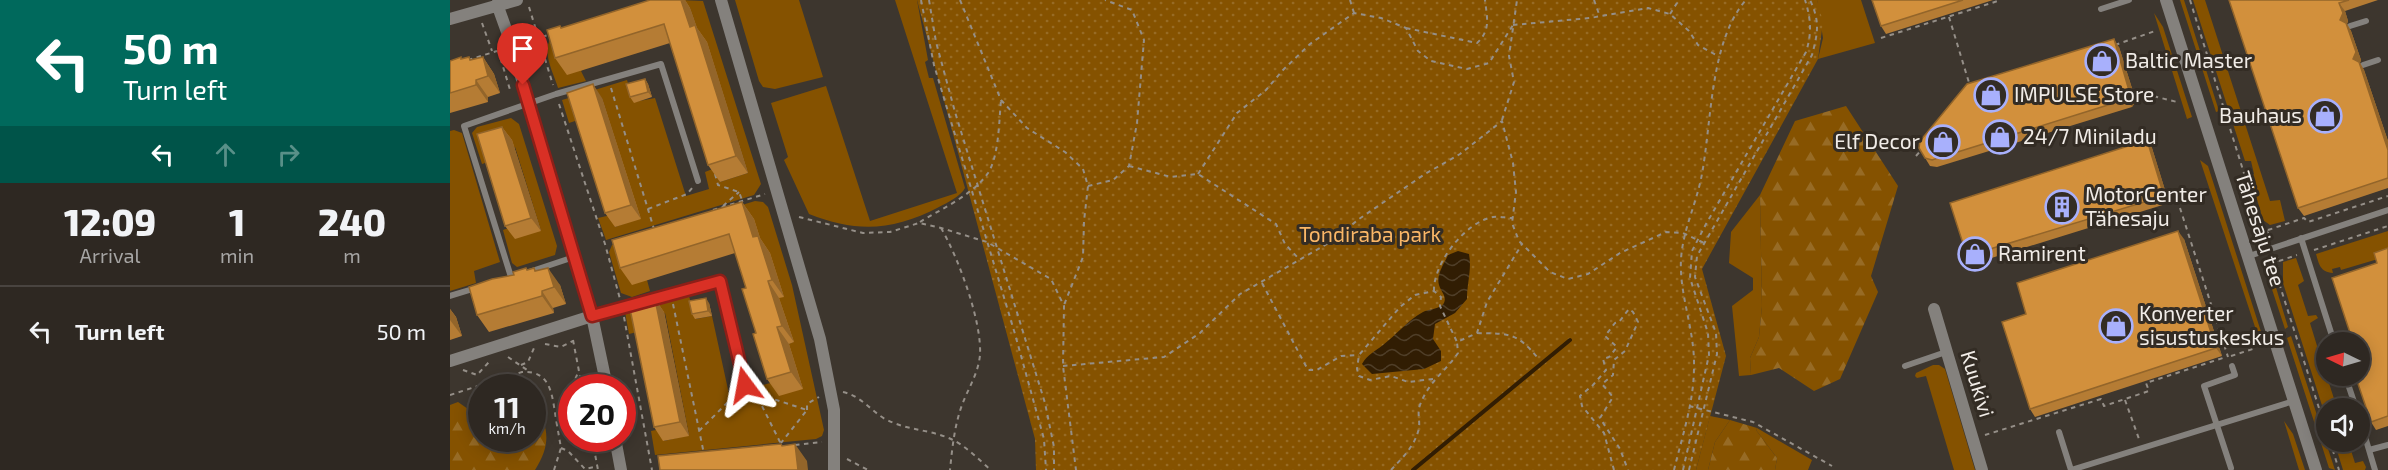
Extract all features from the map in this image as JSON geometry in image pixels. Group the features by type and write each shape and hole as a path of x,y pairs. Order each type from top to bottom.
{"street":[{"path":"450,19 496,2 517,0"},
{"path":"721,0 820,339 834,410 834,470"},
{"name":"Tähesaju tee","path":"2166,0 2316,470"},
{"path":"496,2 512,46 592,316 604,374"},
{"name":"Kuukivi","path":"1934,309 1982,470"},
{"path":"450,361 592,316"},
{"path":"618,452 621,470"}],"lane":[{"path":"2101,9 2130,0"},
{"path":"2350,26 2366,21"},
{"path":"2362,65 2378,60"},
{"path":"511,277 464,126 556,94 661,64 698,181"},
{"path":"2249,256 2388,210"},
{"path":"2301,238 2331,332"},
{"path":"501,280 574,258"},
{"path":"592,316 720,281 745,385"},
{"path":"450,296 481,287"},
{"path":"1905,366 1946,352"},
{"path":"2231,468 2204,386 2235,375 2232,366"},
{"path":"2059,432 2071,470 2295,401"},
{"path":"2370,450 2388,445"},
{"path":"2370,452 2375,470"}],"path":[{"path":"527,0 605,244 622,306 652,470"},
{"path":"921,0 934,65 1044,439 1046,470"},
{"path":"929,0 936,42 1048,414 1054,447 1054,470"},
{"path":"960,0 1001,100 1027,128 1065,152 1083,169 1088,186 1083,257 1064,306 1063,366 1076,470"},
{"path":"1088,186 1113,180 1129,166 1137,123 1144,40 1132,10 1105,0"},
{"path":"1350,0 1354,13"},
{"path":"1198,174 1237,112 1266,90 1282,70 1310,44 1354,13 1381,18 1406,28 1477,43 1485,35 1487,25 1485,0"},
{"path":"1517,0 1509,56 1514,82 1502,121 1513,163 1516,192 1513,218 1519,241 1550,272 1568,279 1588,274 1620,253 1665,232 1683,233 1704,243"},
{"path":"1594,0 1599,15"},
{"path":"1670,14 1677,3 1676,0"},
{"path":"1674,470 1689,406 1694,366 1690,318 1681,276 1683,233 1700,182 1709,132 1718,56 1728,29 1746,0"},
{"path":"1683,470 1709,355 1709,344 1690,278 1690,263 1697,239 1806,52 1811,26 1804,0"},
{"path":"1689,470 1717,354 1716,333 1695,277 1696,256 1812,55 1817,35 1817,14 1810,0"},
{"path":"1881,38 2001,0"},
{"path":"2190,0 2257,215 2268,230 2275,246 2279,261 2277,275 2316,399"},
{"path":"1513,25 1590,18 1648,8 1670,14 1689,32 1698,45 1718,56"},
{"path":"477,10 493,52"},
{"path":"1949,16 1971,90 1974,89"},
{"path":"1406,28 1418,51 1431,61 1467,69 1489,63 1513,25"},
{"path":"2106,47 2155,32"},
{"path":"461,62 549,35"},
{"path":"608,79 654,229"},
{"path":"2145,94 2177,102"},
{"path":"784,214 863,233 890,232 918,223 972,190 988,173 996,148 1001,100"},
{"path":"1063,366 1164,357 1200,333 1240,294 1332,242 1359,219 1425,174 1460,154 1502,121"},
{"path":"1916,156 1923,148"},
{"path":"1129,166 1171,177 1198,174 1276,224 1285,244 1299,259"},
{"path":"710,212 777,189"},
{"path":"721,208 739,192"},
{"path":"2268,230 2304,218 2308,222 2388,196"},
{"path":"2180,208 2229,357"},
{"path":"1391,470 1411,448 1419,428 1419,407 1433,380 1448,368 1458,352 1457,342 1440,306 1441,297 1434,291 1433,280 1440,263 1444,255 1472,227 1492,217 1513,218"},
{"path":"918,223 987,242 1051,279 1064,306"},
{"path":"2279,261 2388,226"},
{"path":"941,228 958,261 976,322 980,355 974,381 959,412 950,470"},
{"path":"605,244 615,241"},
{"path":"1477,333 1487,302 1522,244"},
{"path":"1262,283 1308,370 1317,370 1341,356 1359,355"},
{"path":"1433,380 1408,382 1391,376 1370,380 1359,376 1357,369 1359,355 1400,307 1415,295 1434,291"},
{"path":"671,294 704,454"},
{"path":"1614,470 1604,433 1582,406 1580,396 1606,370 1603,359 1609,357 1617,347 1605,336 1629,309 1638,322 1625,351 1614,360 1613,375 1602,384 1613,397 1600,418 1620,449 1628,470"},
{"path":"570,323 580,374"},
{"path":"1457,342 1477,333 1508,334 1524,342 1538,358"},
{"path":"542,344 561,347 573,341"},
{"path":"521,365 528,362 536,346"},
{"path":"492,347 531,372 543,376 549,385 558,425"},
{"path":"1982,436 2101,399 2103,406 2125,400 2150,391 2146,383 2256,348"},
{"path":"577,374 579,370"},
{"path":"450,395 522,372 531,372"},
{"path":"699,431 745,385 753,388 781,443"},
{"path":"771,447 783,446 781,443 807,410 807,404 830,390 855,394 884,418 913,431 933,433 953,439 991,470"},
{"path":"756,393 807,410"},
{"path":"2125,400 2139,440"},
{"path":"1689,406 1753,422 1832,466"},
{"path":"793,445 834,446 868,470"},
{"path":"554,470 560,452"},
{"path":"569,452 585,469 598,466"},
{"path":"595,452 598,470"},
{"path":"2333,452 2339,470"}],"green space":[{"path":"679,0 703,1 761,184 754,195 606,240 598,218 611,215 615,227 640,218 602,98 581,119 569,123 562,100 627,80 634,102 655,98 686,196 709,189 705,172 715,168 720,182 748,173 707,43 702,44 690,8 581,71 586,81 558,88 547,50 551,39"},
{"path":"735,0 799,0 823,77 775,89 763,87 759,81"},
{"path":"895,0 917,0 929,78 933,78 965,188 939,207 890,225 875,227 843,224 809,214 784,160 788,157 771,103 826,86 870,221 957,193"},
{"name":"Tondiraba park","path":"917,0 1817,0 1823,22 1818,59 1702,269 1726,356 1696,470 1036,470 1035,439"},
{"path":"1817,0 1861,0 1875,43 1818,59 1823,38"},
{"path":"2180,0 2184,0 2219,111 2216,112"},
{"path":"2193,0 2205,0 2270,201 2280,200 2285,221 2270,225 2263,220 2250,175 2254,174 2251,161 2245,161"},
{"path":"2154,13 2163,27 2192,117 2187,119"},
{"path":"1846,106 1898,186 1871,276 1878,292 1840,379 1814,391 1779,368 1751,375 1750,358 1759,337 1762,306 1760,195 1795,121"},
{"path":"511,118 519,124 557,246 555,255 517,267 512,263 503,230 511,227 541,231 515,147 482,164 472,133 477,127"},
{"path":"450,131 462,133 500,262 474,271 476,283 450,291"},
{"path":"2200,160 2208,166 2263,338 2259,339"},
{"path":"1760,195 1762,306 1759,337 1750,358 1751,375 1739,376 1732,306 1753,290 1753,278 1729,263 1731,232"},
{"path":"755,201 763,202 768,207 792,285 824,430 822,436 816,439 655,455 651,431 661,429 664,441 689,435 665,313 641,331 629,334 625,312 688,293 696,319 712,316 729,394 774,382 789,344 793,342 753,219 647,280 650,291 632,297 621,293 609,252 612,245"},
{"path":"2388,231 2388,256 2341,270 2340,267 2332,269 2333,273 2325,271 2319,264 2316,254"},
{"path":"2274,257 2274,281 2288,327 2285,329 2264,265 2265,261"},
{"path":"2296,258 2304,281 2298,285 2308,316 2316,315 2318,318 2310,323 2316,342 2316,386 2330,386 2334,398 2320,398 2283,283 2283,262"},
{"path":"2291,336 2316,412 2316,428 2287,338"},
{"path":"1933,365 1939,365 1945,369 1975,470 1954,470 1926,376 1917,378 1915,376 1916,373"},
{"path":"458,402 468,409 468,452 544,452 535,470 450,470 450,405"},
{"path":"1710,416 1730,420 1715,442 1708,470 1696,470"},
{"path":"1730,420 1757,428 1756,430 1777,458 1775,470 1708,470 1715,442"},
{"path":"2284,421 2293,434 2305,470 2299,470"},
{"path":"1757,428 1812,460 1808,470 1775,470 1777,458 1756,430"},
{"path":"2324,452 2329,452 2335,470 2329,468"},
{"path":"2337,452 2352,452 2355,463 2363,461 2366,467 2365,470 2343,470"}],"water":[{"path":"1458,251 1469,254 1467,299 1455,313 1435,324 1433,339 1441,351 1441,361 1424,369 1372,374 1362,364 1369,355 1417,316 1440,307 1444,303 1444,296 1438,281 1439,273 1448,255"}],"building":[{"path":"650,0 681,0 690,27 695,25 736,156 708,165 664,24 555,58 547,30 560,26 561,28"},
{"path":"1872,0 1963,0 1881,26"},
{"name":"Bauhaus","path":"2229,0 2349,0 2339,3 2343,13 2340,20 2346,23 2356,52 2353,59 2359,62 2388,150 2388,178 2298,208"},
{"path":"2114,39 2130,94 2127,99 1932,160 1925,158 1919,148 1920,141 1967,84"},
{"path":"461,57 461,59 469,57 470,60 483,57 488,76 476,80 476,85 450,93 450,61"},
{"path":"645,79 648,92 630,97 626,84"},
{"path":"593,84 631,205 605,213 567,93"},
{"path":"502,127 531,218 505,226 477,134"},
{"name":"MotorCenter Tähesaju","path":"2147,140 2164,196 1967,256 1950,203"},
{"path":"742,202 753,237 758,236 772,280 768,281 782,326 777,327 791,372 767,379 742,289 746,288 729,234 620,268 612,240"},
{"name":"Konverter sisustuskeskus","path":"2178,231 2216,348 2030,409 2002,322 2026,314 2017,283"},
{"path":"2388,248 2388,416 2371,422 2370,398 2363,398 2359,386 2370,386 2370,332 2350,332 2332,278 2377,263 2374,253"},
{"path":"526,268 527,270 534,268 535,271 548,268 554,287 542,291 542,296 477,315 469,287 492,279 514,275 513,272"},
{"path":"706,298 708,311 692,314 689,301"},
{"path":"655,299 680,422 654,427 629,304"},
{"path":"781,444 782,446 795,444 798,470 660,470 658,456"}],"waterway":[{"path":"1413,470 1570,340"}],"place":[{"name":"Baltic Master","path":"2102,61"},
{"name":"IMPULSE Store","path":"1991,95"},
{"name":"Bauhaus","path":"2325,116"},
{"name":"24/7 Miniladu","path":"2000,137"},
{"name":"Elf Decor","path":"1943,142"},
{"name":"MotorCenter Tähesaju","path":"2062,207"},
{"name":"Ramirent","path":"1975,254"},
{"name":"Konverter sisustuskeskus","path":"2116,326"}],"route":[{"path":"523,85 592,316 720,281 745,385"}]}
